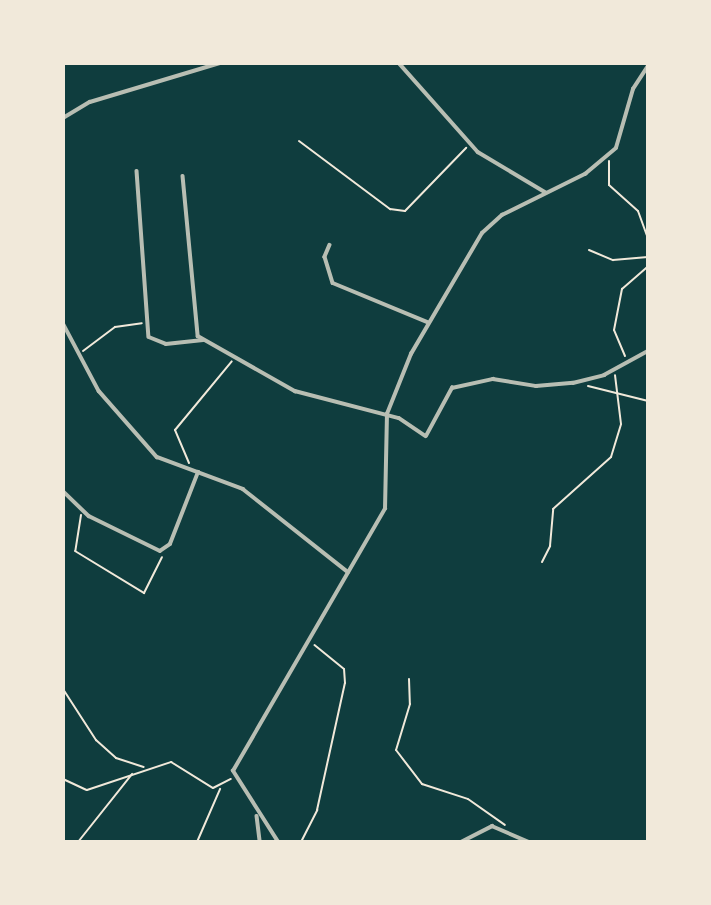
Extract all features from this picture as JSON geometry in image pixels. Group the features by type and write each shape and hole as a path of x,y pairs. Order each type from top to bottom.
{"street":[{"path":"63,118 90,102 220,63"},
{"path":"399,63 469,144 546,192"},
{"path":"278,842 257,816 235,775 385,509 387,414 427,322 482,233 609,156 633,89 648,66"},
{"path":"136,171 148,270 146,323 156,343 203,341 295,391 387,414 426,436 452,388 493,379 536,386 573,383 614,370 648,351"},
{"path":"183,176 194,323 203,341"},
{"path":"330,245 325,257 333,283 427,322"},
{"path":"63,323 78,359 150,450 243,489 348,572"},
{"path":"63,491 82,511 146,548 165,549 198,472"},
{"path":"257,816 260,842"},
{"path":"461,842 480,829 509,829 529,842"}],"path":[{"path":"299,141 390,209 405,211 469,144"},
{"path":"609,156 609,185 640,214 648,238"},
{"path":"640,214 648,215"},
{"path":"589,250 613,260 648,257"},
{"path":"629,361 614,330 622,289 648,266"},
{"path":"78,359 90,342 115,327 146,323"},
{"path":"190,468 175,430 234,357"},
{"path":"542,562 551,543 553,509 611,457 621,424 614,370"},
{"path":"573,383 648,401"},
{"path":"82,511 75,551 144,593 165,549"},
{"path":"301,842 317,810 345,683 344,669 311,643"},
{"path":"409,679 410,704 396,750 422,784 468,799 509,829"},
{"path":"63,690 96,740 116,758 144,767"},
{"path":"63,779 87,790 144,767 171,762 221,787"},
{"path":"78,842 133,772"},
{"path":"197,842 221,787 235,775"}]}
